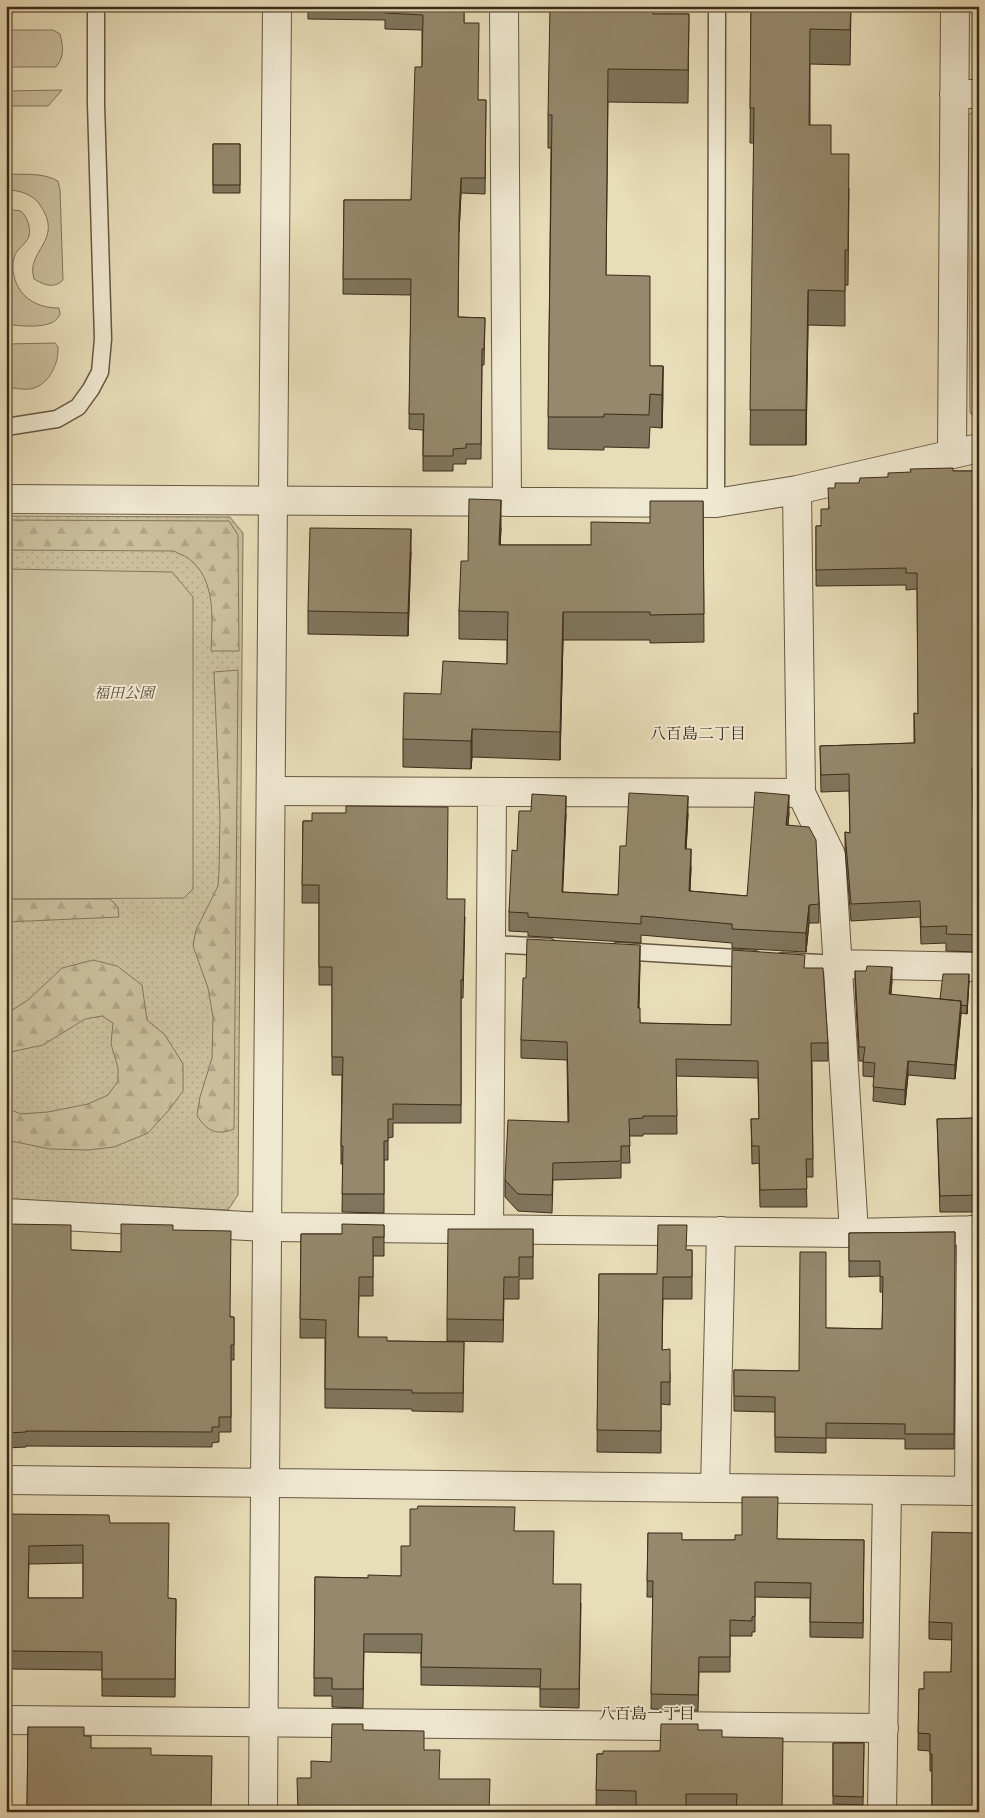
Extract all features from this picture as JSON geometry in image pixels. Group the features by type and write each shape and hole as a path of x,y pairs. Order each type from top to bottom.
{"street":[{"path":"263,1812 277,6"},
{"path":"504,6 507,502"},
{"path":"952,453 967,94 955,6"},
{"path":"6,499 716,503 797,490 979,448"},
{"path":"797,490 801,792 831,855 854,1233"},
{"path":"270,791 492,793 801,792"},
{"path":"489,1229 492,793"},
{"path":"838,964 979,967"},
{"path":"6,1212 268,1227 854,1233 975,1230 974,1491 6,1480"},
{"path":"715,1488 721,1231"},
{"path":"882,1812 887,1490"},
{"path":"6,1720 884,1728"}],"lane":[{"path":"6,427 57,419 78,407 92,389 100,372 103,340 96,104 96,6"},
{"path":"716,6 716,503"},
{"path":"491,944 561,948"},
{"path":"600,950 838,964"}],"green space":[{"path":"6,6 62,6 62,12 6,10"},
{"path":"6,30 53,30 60,34 62,51 59,63 56,67 6,67"},
{"path":"62,90 48,106 6,106 6,91"},
{"path":"979,108 979,420 970,413 968,115"},
{"path":"979,118 979,299 974,289 973,131 976,120"},
{"path":"6,174 39,175 58,181 60,190 63,280 60,283 53,285 45,284 34,279 33,269 35,260 47,237 47,217 37,201 30,195 6,190"},
{"path":"6,209 21,211 27,219 29,226 28,239 18,250 13,262 13,270 18,286 22,293 34,303 59,308 60,314 56,320 46,325 23,326 6,324 6,276 9,263 6,249"},
{"path":"55,343 58,347 58,353 55,367 43,383 30,389 6,387 6,344"},
{"name":"福田公園","path":"6,516 230,517 243,533 238,1195 228,1210 6,1199"},
{"path":"6,520 229,521 238,535 239,651 211,651 212,613 208,588 204,577 197,567 186,557 174,551 6,550"},
{"path":"6,569 172,572 193,597 193,889 184,898 6,899"},
{"path":"238,670 234,1129 217,1132 204,1125 197,1115 200,1097 212,1058 213,1017 208,988 193,946 196,930 218,886 220,817 214,672"},
{"path":"6,899 110,899 118,907 119,917 6,922"},
{"path":"93,960 117,966 142,985 147,1020 165,1035 183,1064 183,1091 148,1133 114,1147 88,1150 50,1149 6,1140 6,1108 21,1114 48,1112 88,1104 108,1095 118,1081 118,1068 111,1044 113,1023 102,1016 85,1019 43,1045 6,1053 6,1014 28,1000 62,968"}],"building":[{"path":"385,6 464,6 464,23 479,23 478,100 486,100 485,178 461,178 458,317 485,318 484,349 482,349 481,444 466,444 466,448 453,449 453,456 423,456 424,414 409,414 411,279 343,279 344,200 411,200 415,67 422,67 423,15 385,13"},
{"path":"550,6 653,6 653,14 689,14 688,70 608,69 606,275 650,276 650,366 663,366 662,395 650,394 649,415 604,414 604,417 548,417 552,115 548,115"},
{"path":"751,6 851,6 850,30 810,29 809,125 831,125 831,154 849,154 848,250 845,250 845,291 808,290 806,410 750,410 754,108 750,108"},
{"path":"213,144 240,144 240,185 213,185"},
{"path":"953,468 953,471 979,471 979,631 975,631 979,734 976,734 977,768 972,769 973,818 979,818 979,935 946,934 947,926 921,927 920,901 851,904 845,832 850,833 849,774 821,775 820,746 915,743 914,713 918,714 917,573 906,573 906,568 816,570 816,526 821,526 821,509 829,509 828,488 835,488 835,483 859,483 860,478 888,477 888,473 911,472 910,469"},
{"path":"469,499 501,500 499,545 591,545 591,522 650,523 650,501 703,501 704,614 650,615 650,612 563,612 560,732 472,729 471,741 403,739 404,693 441,694 443,661 507,664 508,612 459,611 461,561 468,561"},
{"path":"310,528 411,529 408,613 308,611"},
{"path":"755,792 789,795 786,825 809,827 816,840 819,904 809,905 806,933 732,929 732,924 641,916 641,924 528,917 528,913 509,912 512,850 517,851 519,811 531,811 532,794 566,796 562,892 618,895 620,846 626,846 629,793 688,796 685,849 691,849 689,891 747,896"},
{"path":"346,806 448,807 447,899 465,899 463,980 461,980 461,1105 393,1104 393,1119 388,1119 388,1141 384,1141 384,1194 342,1194 343,1057 332,1057 332,967 319,967 319,885 302,885 303,821 312,821 312,813 346,813"},
{"path":"527,939 640,945 638,1008 640,1008 640,1023 731,1025 732,950 805,955 804,968 823,968 828,1043 811,1043 813,1159 806,1159 807,1189 760,1190 759,1146 752,1146 751,1119 759,1119 758,1061 676,1059 677,1116 643,1116 643,1118 629,1119 630,1146 621,1146 621,1161 553,1163 552,1195 518,1194 505,1180 508,1120 569,1122 567,1042 521,1040 523,978 526,978"},
{"path":"867,966 892,967 889,994 961,1001 955,1065 908,1061 905,1090 873,1087 875,1063 863,1062 865,1047 859,1047 855,971 866,971"},
{"path":"943,974 969,974 967,1006 961,1005 961,1001 940,999"},
{"path":"977,1076 979,1076 979,1195 940,1196 937,1119 978,1118"},
{"path":"6,1224 71,1225 71,1250 121,1252 121,1224 173,1225 173,1230 231,1231 230,1317 234,1317 234,1345 231,1345 231,1417 219,1417 219,1427 212,1427 212,1432 26,1431 6,1433"},
{"path":"342,1224 384,1225 384,1237 373,1237 373,1277 359,1277 358,1337 387,1337 387,1341 464,1342 463,1393 412,1393 412,1390 325,1389 326,1320 300,1319 301,1234 342,1234"},
{"path":"658,1225 687,1225 686,1250 692,1250 692,1277 663,1277 662,1350 670,1349 670,1382 661,1382 661,1431 597,1430 599,1274 657,1274"},
{"path":"448,1229 533,1229 533,1257 519,1257 519,1277 504,1277 503,1320 447,1319"},
{"path":"955,1232 954,1434 905,1434 905,1424 826,1423 826,1438 775,1437 775,1397 734,1396 734,1370 799,1371 800,1252 826,1252 826,1328 882,1329 883,1277 880,1276 880,1261 849,1261 849,1233"},
{"path":"742,1497 778,1497 777,1539 864,1540 863,1623 810,1622 811,1583 755,1582 755,1616 752,1617 752,1621 730,1620 730,1657 699,1657 698,1695 651,1694 653,1581 647,1581 648,1533 682,1533 682,1540 735,1540 735,1535 742,1535"},
{"path":"418,1506 515,1507 514,1531 554,1531 553,1584 581,1584 579,1689 540,1689 541,1669 421,1667 422,1634 364,1634 363,1689 332,1689 332,1678 314,1678 315,1577 368,1578 368,1575 401,1576 401,1546 410,1546 410,1509 417,1509"},
{"path":"6,1514 109,1515 110,1523 169,1523 168,1598 176,1599 175,1679 102,1679 102,1652 10,1651 10,1682 6,1682","holes":["83,1545 83,1598 28,1598 29,1546"]},
{"path":"932,1532 979,1533 979,1812 921,1812 921,1809 932,1809 932,1754 930,1754 930,1734 918,1733 919,1689 924,1689 924,1672 951,1672 952,1623 929,1622"},
{"path":"332,1724 363,1724 363,1730 424,1731 424,1750 440,1750 439,1779 490,1779 489,1812 298,1812 297,1778 311,1778 311,1761 331,1762"},
{"path":"661,1724 698,1724 698,1730 722,1730 722,1737 783,1738 782,1812 736,1812 737,1794 686,1794 686,1812 636,1812 636,1791 596,1790 597,1754 603,1754 603,1751 660,1751"},
{"path":"28,1727 84,1727 84,1736 91,1736 91,1748 151,1748 151,1755 212,1756 211,1812 33,1812 33,1806 27,1806"},
{"path":"833,1743 864,1743 863,1797 833,1796"}],"district":[{"name":"八百島二丁目","path":"698,733"},
{"name":"八百島一丁目","path":"647,1713"}]}
